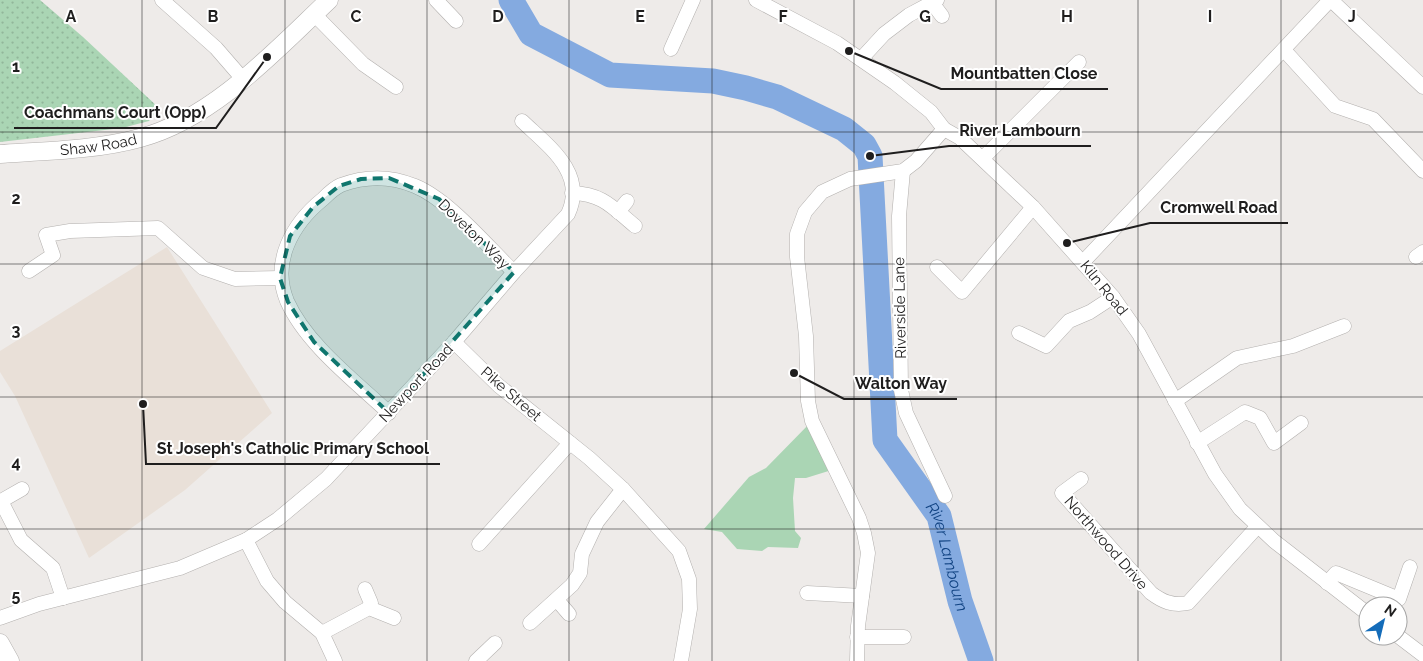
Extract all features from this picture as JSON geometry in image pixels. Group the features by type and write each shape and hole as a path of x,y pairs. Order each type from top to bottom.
{"main road":[{"name":"Shaw Road","path":"0,154 53,150 139,138 194,115 242,78 329,0"},
{"path":"0,643 10,661"}],"street":[{"path":"162,0 216,48 242,78"},
{"path":"436,0 456,21"},
{"path":"671,49 693,0"},
{"name":"Kiln Road","path":"756,0 816,31 861,59 925,108 944,129 960,138 1033,207 1113,297 1139,334 1197,443 1228,494 1257,527 1358,607"},
{"path":"1083,262 1331,0 1423,87"},
{"path":"861,59 884,34 909,15 935,2 942,16"},
{"path":"314,14 364,64 396,87"},
{"path":"1284,50 1335,106 1373,119 1423,171"},
{"path":"983,158 1079,62"},
{"name":"Newport Road","path":"0,618 63,598 180,568 246,540 307,497 389,413 568,214 573,202 572,193 569,176 560,156 522,122"},
{"path":"857,661 862,596 868,554 864,533 819,438 810,409 806,336 796,245 802,218 815,198 836,184 899,172 916,161 944,129"},
{"name":"Riverside Lane","path":"899,172 901,390 906,413 945,496"},
{"name":"Doveton Way","path":"389,413 314,342 288,302 280,278 281,262 290,236 313,207 339,186 361,179 389,178 415,186 439,200 514,272"},
{"path":"572,193 590,193 622,207 635,226"},
{"path":"937,267 962,292 1033,207"},
{"path":"29,271 53,255 46,235 70,231 158,228 203,268 235,279 280,278"},
{"path":"1019,333 1046,346 1069,321 1090,312 1113,297"},
{"path":"1175,401 1237,358 1293,346 1344,326"},
{"name":"Pike Street","path":"454,342 499,386 570,443 623,490 679,551 689,579 690,609 681,661"},
{"path":"1197,443 1245,412 1260,418 1274,443 1301,423"},
{"path":"479,544 570,443"},
{"name":"Northwood Drive","path":"1081,479 1062,493 1151,594 1165,602 1173,604 1188,603 1257,527"},
{"path":"22,489 1,501 21,540 53,568 63,598"},
{"path":"530,623 572,586 580,573 582,554 597,522 623,490"},
{"path":"246,540 267,581 285,602 322,633 335,661"},
{"path":"1327,584 1336,573 1400,599 1410,567"},
{"path":"322,633 369,608 371,603 365,589"},
{"path":"807,593 862,596"},
{"path":"557,600 569,614"},
{"path":"369,608 394,618"},
{"path":"858,637 904,637"},
{"path":"476,661 495,643"},
{"path":"1408,644 1423,655"}],"highlighted area":[{"path":"389,178 439,199 514,272 389,413 314,342 288,302 280,278 290,236 313,207 339,186 361,179"}],"shaded area":[{"path":"167,247 272,413 185,490 89,558 15,396 0,372 0,351"}],"green space":[{"path":"0,0 40,0 159,108 149,121 122,128 0,142"},
{"path":"812,421 835,469 806,478 795,478 793,498 795,531 801,538 798,548 768,547 762,551 737,549 722,532 704,529 749,477 766,468"}],"waterway":[{"name":"River Lambourn","path":"511,0 531,34 610,75 713,81 746,88 777,97 844,129 864,145 870,156 885,440 939,516 960,601 981,661"}],"place":[{"name":"Mountbatten Close","path":"849,51"},
{"name":"Coachmans Court (Opp)","path":"267,57"},
{"name":"River Lambourn","path":"870,156"},
{"name":"Cromwell Road","path":"1067,243"},
{"name":"Walton Way","path":"794,373"},
{"name":"St Joseph's Catholic Primary School","path":"143,404"}]}
